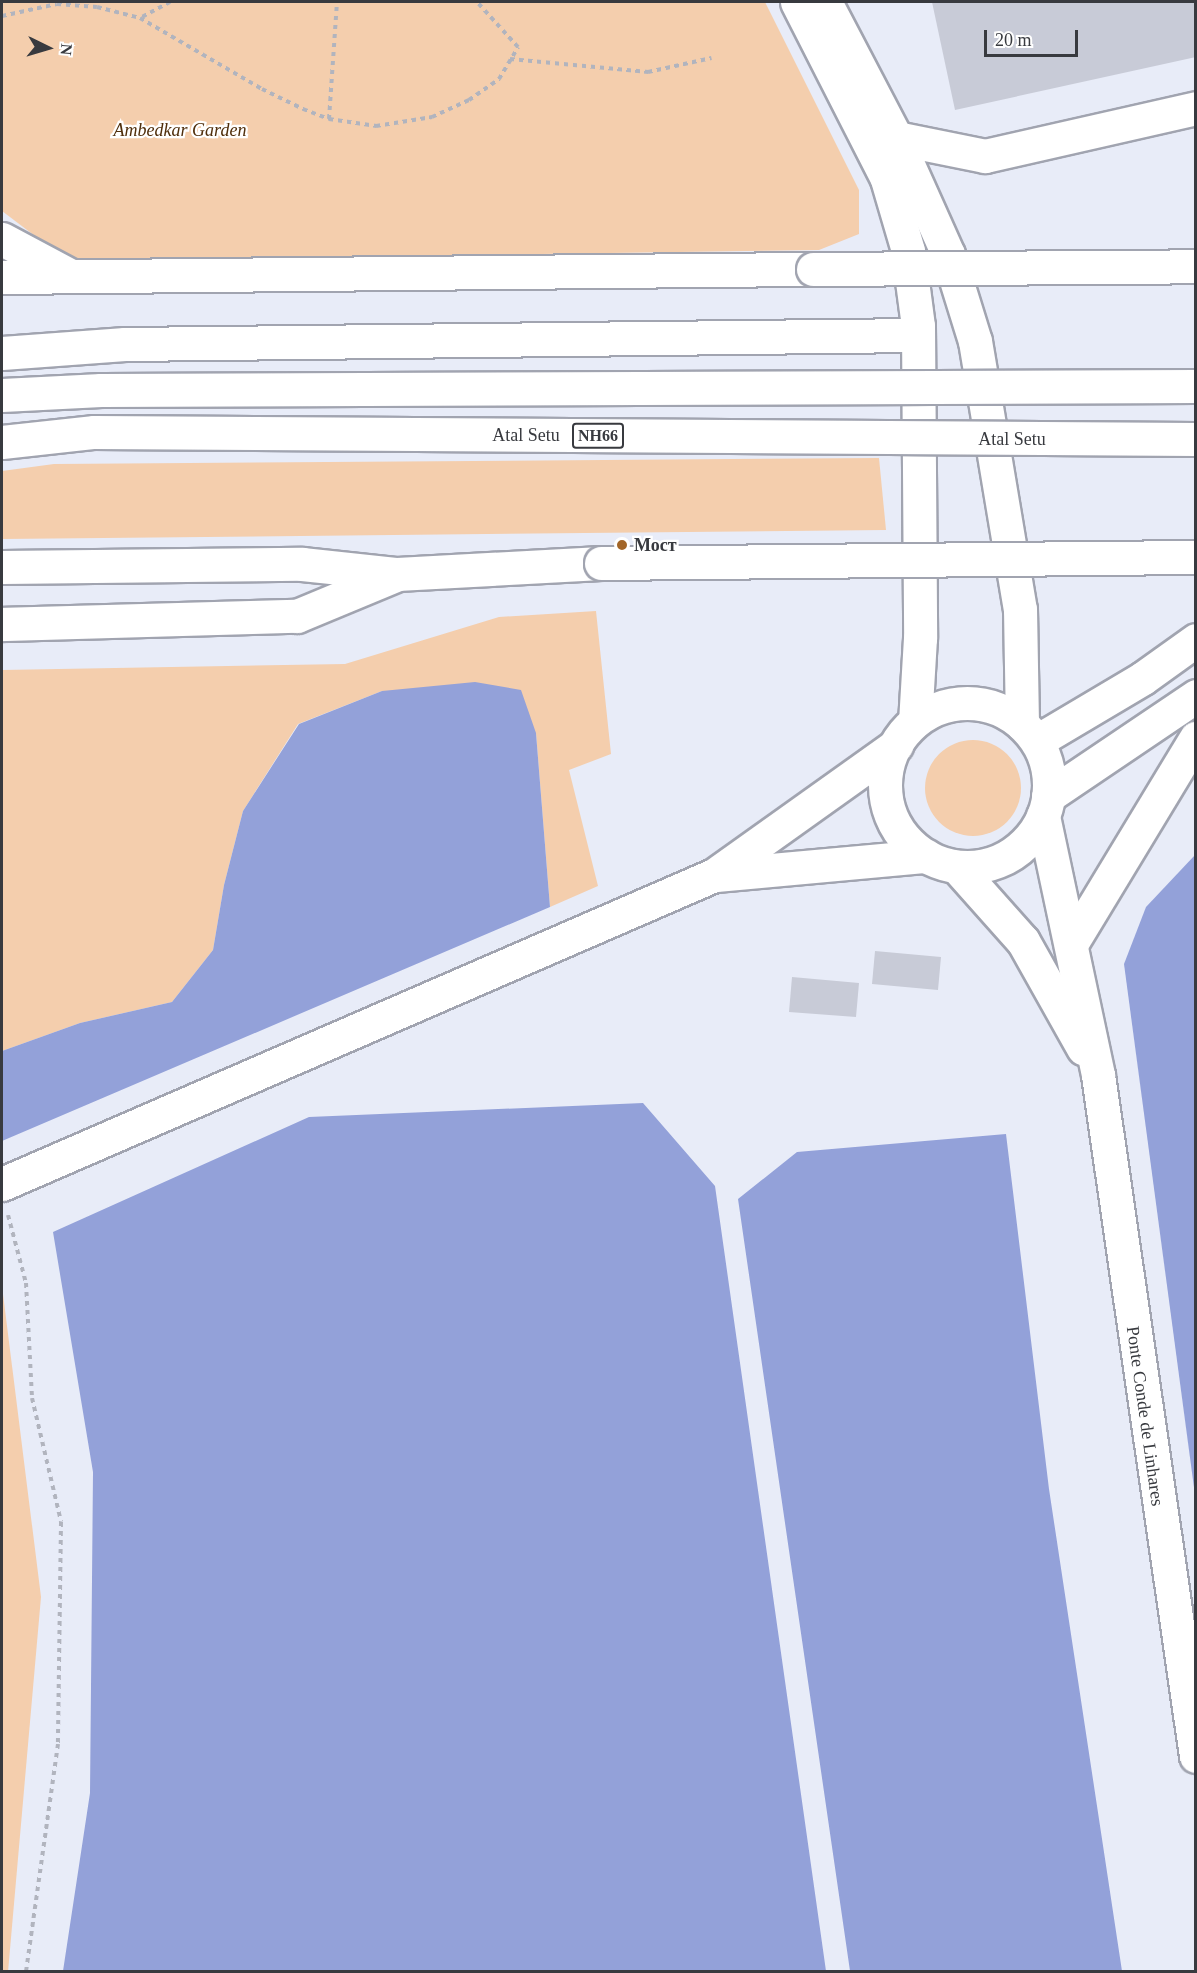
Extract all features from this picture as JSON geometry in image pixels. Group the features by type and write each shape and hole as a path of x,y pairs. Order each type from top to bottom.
{"main road":[{"path":"797,2 887,179 908,251 914,300 917,335 920,638 906,733 888,764 885,786 888,807 896,826 909,843 926,856 957,867 979,866 999,861 1017,850 1032,835 1045,806 1049,777 1029,733 1020,609 975,341 948,254 896,138 825,2"},
{"path":"896,138 985,156 1196,108"},
{"path":"2,239 74,278"},
{"path":"2,277 1196,266"},
{"path":"914,300 920,305 954,302 960,293"},
{"path":"2,353 125,344 917,335"},
{"path":"2,395 101,390 1196,386"},
{"name":"Atal Setu","path":"2,442 94,432 1196,439"},
{"path":"2,567 302,564 397,574 601,563 1196,557"},
{"path":"2,624 297,616 397,574"},
{"path":"1029,733 1143,678 1196,640"},
{"path":"1045,806 1196,696"},
{"path":"3,1193 714,876 935,709 957,703 981,704 1003,711 1029,733"},
{"path":"1071,944 1196,738"},
{"name":"Ponte Conde de Linhares","path":"1045,806 1098,1076 1196,1756"},
{"path":"714,876 926,856"},
{"path":"957,867 1023,941 1098,1076"}],"path":[{"path":"140,18 170,2"},
{"path":"329,119 337,2"},
{"path":"2,16 57,4 97,7 140,18 262,89 329,119 376,126 432,117 469,100 498,79 518,46 477,2"},
{"path":"510,59 648,72 711,58"},
{"path":"3,1193 26,1283 32,1398 61,1522 58,1743 26,1971"}],"green space":[{"name":"Ambedkar Garden","path":"2,2 765,2 859,190 859,234 819,250 68,261 2,211"},
{"path":"879,458 886,530 2,539 2,471 54,464"},
{"path":"596,611 611,754 569,770 598,886 550,907 536,733 382,691 298,724 243,811 224,885 213,950 172,1002 80,1023 2,1051 2,670 345,664 499,617"},
{"path":"973,740 991,744 1007,754 1017,770 1021,788 1017,806 1007,822 991,832 973,836 955,832 939,822 929,806 925,788 929,770 939,754 955,744"},
{"path":"2,1286 41,1597 8,1972 2,1971"}],"water":[{"path":"475,682 521,690 536,733 550,907 2,1141 2,1051 80,1023 172,1002 213,950 224,885 243,811 299,724 382,691"},
{"path":"1195,855 1195,1495 1124,964 1146,907"},
{"path":"643,1103 715,1186 826,1971 63,1971 90,1793 93,1472 53,1232 309,1117"},
{"path":"1006,1134 1049,1489 1122,1971 850,1971 738,1199 797,1152"}],"building":[{"path":"932,2 1196,2 1196,57 955,110"},
{"path":"875,951 941,957 938,990 872,984"},
{"path":"792,977 859,983 856,1017 789,1012"}],"place":[{"name":"Мост","path":"622,545"}]}
